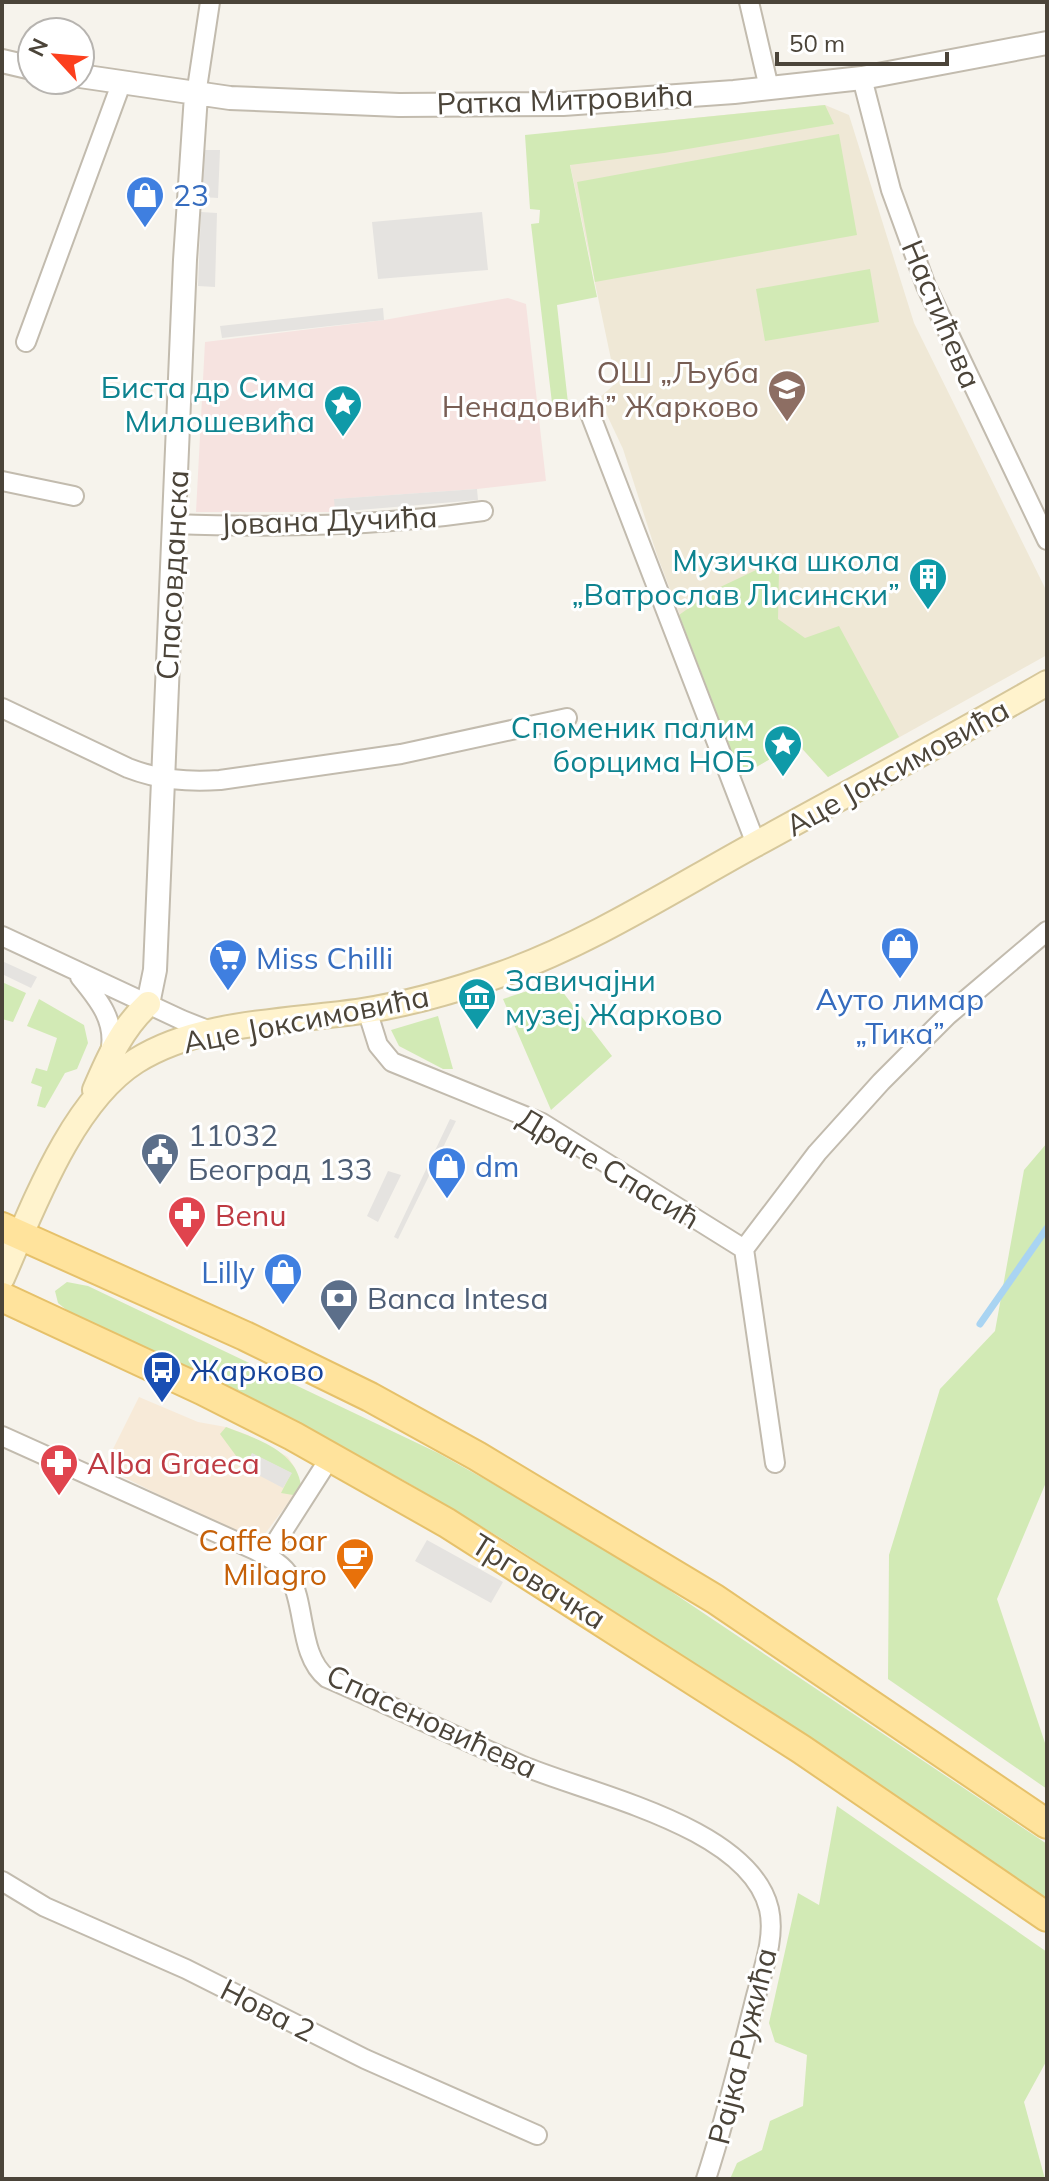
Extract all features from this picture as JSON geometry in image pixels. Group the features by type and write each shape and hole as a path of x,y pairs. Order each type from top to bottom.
{"main road":[{"name":"Аце Јоксимовића","path":"2,1278 12,1231 88,1107 108,1083 117,1061 210,1031 367,1010 461,989 522,967 619,919 1047,683"},
{"path":"117,1061 143,1031 148,1004"},
{"path":"12,1231 245,1336 370,1397 715,1599 1047,1824"},
{"name":"Трговачка","path":"2,1297 202,1390 331,1456 511,1562 801,1749 1047,1917"}],"street":[{"name":"Спасовданска","path":"148,1004 155,970 185,260 196,95 210,2"},
{"path":"749,2 769,88"},
{"name":"Ратка Митровића","path":"96,79 196,95 315,103 500,106 629,100 862,78 1047,43"},
{"name":"Настићева","path":"862,78 891,190 922,275 1047,540"},
{"path":"26,342 121,84"},
{"path":"589,411 756,844"},
{"path":"2,481 74,496"},
{"name":"Јована Дучића","path":"174,524 351,525 483,511"},
{"path":"2,708 128,768 163,778 191,781 220,780 401,754 567,718"},
{"path":"775,1463 744,1249 817,1153 881,1082 948,1015 1047,931"},
{"path":"2,936 75,972 210,1031"},
{"path":"75,972 96,996 106,1015 117,1061"},
{"name":"Драге Спасић","path":"367,1010 378,1045 392,1062 542,1123 744,1249"},
{"name":"Спасеновићева","path":"2,1436 267,1556 290,1577 314,1662 327,1678 522,1766 681,1825 714,1844 748,1870"},
{"path":"267,1556 331,1456"},
{"name":"Рајка Ружића","path":"706,2179 740,2068 771,1934 765,1899 748,1870"},
{"name":"Нова 2","path":"2,1881 45,1907 186,1969 365,2059 537,2135"}],"shaded area":[{"name":"ОШ „Љуба Ненадовић” Жарково","path":"825,105 849,115 914,323 1047,592 1047,655 828,777 797,743 741,776 657,555 623,449 599,398 616,383 563,131"},
{"path":"204,150 220,150 218,198 202,197"},
{"path":"201,212 217,213 215,287 198,286"},
{"path":"482,212 488,270 378,279 372,222"},
{"path":"508,298 526,304 546,481 335,499 335,512 196,512 205,342 384,320"},
{"path":"383,308 384,320 222,338 220,326"},
{"path":"477,489 478,500 335,512 334,499"},
{"path":"2,961 37,977 31,988 2,974"},
{"path":"450,1119 456,1121 398,1239 394,1237"},
{"path":"388,1171 401,1175 378,1222 367,1216"},
{"path":"139,1397 198,1422 248,1435 288,1457 301,1486 261,1539 252,1542 104,1467"},
{"path":"252,1453 292,1473 283,1488 245,1468"},
{"path":"427,1540 503,1582 491,1603 415,1561"}],"green space":[{"path":"825,105 834,124 664,153 570,165 597,297 557,305 568,403 552,403 531,224 539,223 540,210 530,209 525,135"},
{"path":"839,134 857,235 595,282 577,182"},
{"path":"870,269 879,322 765,341 756,289"},
{"path":"773,562 779,570 778,619 805,638 839,626 899,737 828,777 797,743 741,776 679,615 714,590"},
{"path":"2,982 26,993 13,1022 2,1019"},
{"path":"555,982 612,1056 551,1110 503,999"},
{"path":"39,999 84,1025 88,1043 77,1069 65,1073 45,1108 37,1106 42,1087 31,1083 36,1068 47,1071 57,1038 27,1026"},
{"path":"438,1016 453,1069 443,1069 399,1046 391,1030"},
{"path":"1047,1143 1047,1480 997,1599 1047,1749 1047,1789 888,1679 889,1555 940,1389 995,1331 1024,1170"},
{"path":"67,1282 88,1286 438,1453 599,1543 1047,1844 1047,1901 768,1712 499,1537 405,1481 277,1414 74,1316 58,1303 55,1291"},
{"path":"226,1427 272,1447 292,1463 301,1486 293,1495 281,1493 291,1473 253,1454 245,1468 220,1434"},
{"path":"837,1806 1047,1952 1047,2060 1024,2102 1045,2179 730,2179 737,2163 762,2150 770,2121 803,2106 807,2055 775,2042 769,2023 798,1893 819,1905"}],"waterway":[{"path":"980,1324 1047,1228"}],"place":[{"name":"23","path":"145,229"},
{"name":"ОШ „Љуба Ненадовић” Жарково","path":"787,423"},
{"name":"Биста др Сима Милошевића","path":"343,438"},
{"name":"Музичка школа „Ватрослав Лисински”","path":"928,611"},
{"name":"Споменик палим борцима НОБ","path":"783,778"},
{"name":"Ауто лимар „Тика”","path":"900,980"},
{"name":"Miss Chilli","path":"228,992"},
{"name":"Завичајни музеј Жарково","path":"477,1031"},
{"name":"11032 Београд 133","path":"160,1186"},
{"name":"dm","path":"447,1200"},
{"name":"Benu","path":"187,1249"},
{"name":"Lilly","path":"283,1306"},
{"name":"Banca Intesa","path":"339,1332"},
{"name":"Жарково","path":"162,1404"},
{"name":"Alba Graeca","path":"59,1497"},
{"name":"Caffe bar Milagro","path":"355,1591"}]}
